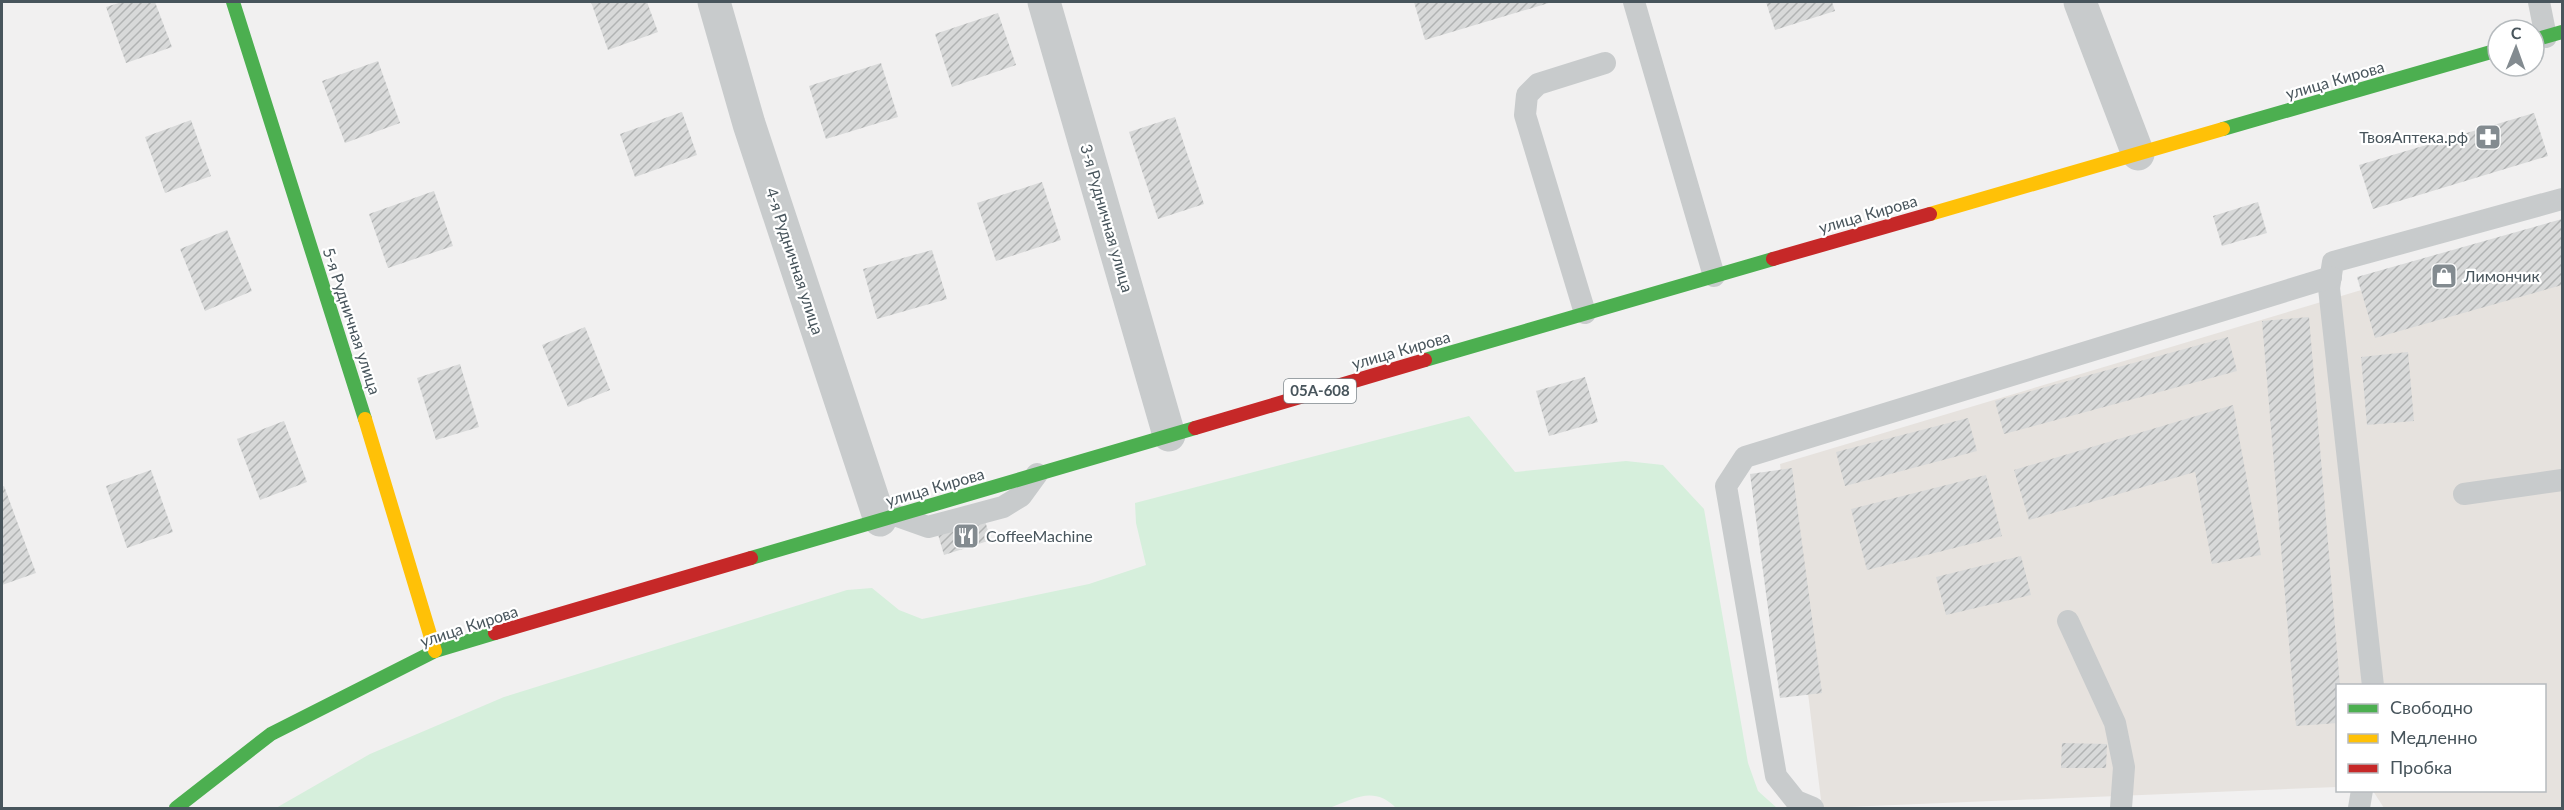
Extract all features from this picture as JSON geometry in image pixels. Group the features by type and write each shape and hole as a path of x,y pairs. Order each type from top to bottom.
{"main road":[{"name":"5-я Рудничная улица","path":"233,2 392,500 435,651"},
{"name":"улица Кирова","path":"1037,474 1585,313 2486,53"},
{"name":"улица Кирова","path":"176,808 271,734 435,651 889,518"}],"street":[{"name":"4-я Рудничная улица","path":"714,2 749,124 889,518"},
{"name":"3-я Рудничная улица","path":"1044,2 1169,435"},
{"path":"2080,2 2138,154"}],"lane":[{"path":"1634,2 1714,276"},
{"path":"2539,2 2547,36"},
{"path":"1585,313 1525,115 1527,95 1538,84 1605,63"},
{"path":"2373,684 2329,288 2333,262 2562,199"},
{"path":"1814,808 1796,801 1776,776 1726,486 1745,457 2331,277"},
{"path":"889,518 928,527 1003,507 1021,496 1037,474"},
{"path":"2464,494 2562,480"},
{"path":"2068,621 2115,723 2124,767 2121,808"},
{"path":"2359,808 2362,792"}],"shaded area":[{"path":"2562,230 2562,808 2384,808 2374,792 2546,792 2546,684 2336,684 2336,787 1822,808 1780,464"}],"green space":[{"path":"1469,416 1515,472 1626,461 1663,465 1704,509 1748,763 1758,791 1777,808 1396,808 1380,797 1364,796 1329,808 276,808 370,754 504,697 847,590 872,588 899,610 922,619 1089,584 1146,565 1136,523 1135,503"}],"building":[{"path":"122,2 155,2 172,47 126,63 106,7"},
{"path":"591,2 647,2 658,32 608,50"},
{"path":"1414,2 1552,2 1425,40"},
{"path":"1766,2 1832,2 1835,11 1775,30"},
{"path":"998,13 1016,65 952,87 935,34"},
{"path":"378,61 400,123 345,143 322,81"},
{"path":"881,63 898,117 826,139 809,86"},
{"path":"682,112 697,155 635,177 620,134"},
{"path":"2534,113 2548,156 2373,209 2359,165"},
{"path":"1175,117 1204,204 1158,219 1129,132"},
{"path":"191,120 211,176 165,193 145,137"},
{"path":"1042,182 1061,240 996,261 977,203"},
{"path":"434,191 453,246 388,268 369,214"},
{"path":"2258,202 2267,233 2222,246 2213,216"},
{"path":"2562,219 2562,285 2375,338 2357,277"},
{"path":"227,230 252,291 205,311 180,249"},
{"path":"932,250 947,299 877,319 863,269"},
{"path":"2309,317 2340,684 2336,684 2336,723 2296,726 2262,321"},
{"path":"585,327 610,390 568,407 542,345"},
{"path":"2228,337 2237,371 2004,434 1995,401"},
{"path":"2408,352 2414,421 2367,425 2361,357"},
{"path":"460,364 479,427 436,440 417,378"},
{"path":"1585,377 1598,422 1549,436 1536,391"},
{"path":"2233,405 2261,555 2212,564 2195,472 2029,520 2014,470"},
{"path":"1968,418 1977,451 1845,486 1836,452"},
{"path":"284,421 307,482 260,500 237,439"},
{"path":"1792,468 1822,693 1780,698 1750,474"},
{"path":"151,470 173,532 127,548 106,486"},
{"path":"1986,475 2002,536 1867,570 1851,509"},
{"path":"4,486 36,573 2,585 2,487"},
{"path":"984,518 991,540 944,555 937,531"},
{"path":"2021,556 2031,595 1946,615 1936,577"},
{"path":"2062,743 2107,744 2106,768 2061,768"}],"traffic: fast":[{"path":"233,2 365,419"},
{"path":"2546,37 2562,32"},
{"path":"2223,129 2486,53"},
{"path":"1425,360 1773,259"},
{"path":"751,558 1195,428"},
{"path":"176,808 271,734 435,651 495,633"}],"traffic: slow":[{"path":"1930,214 2223,129"},
{"path":"365,419 435,651"}],"traffic: jam":[{"path":"1773,259 1930,214"},
{"path":"1195,428 1425,360"},
{"path":"495,633 751,558"}],"place":[{"name":"ТвояАптека.рф","path":"2488,137"},
{"name":"Лимончик","path":"2444,276"},
{"name":"CoffeeMachine","path":"966,536"}]}
